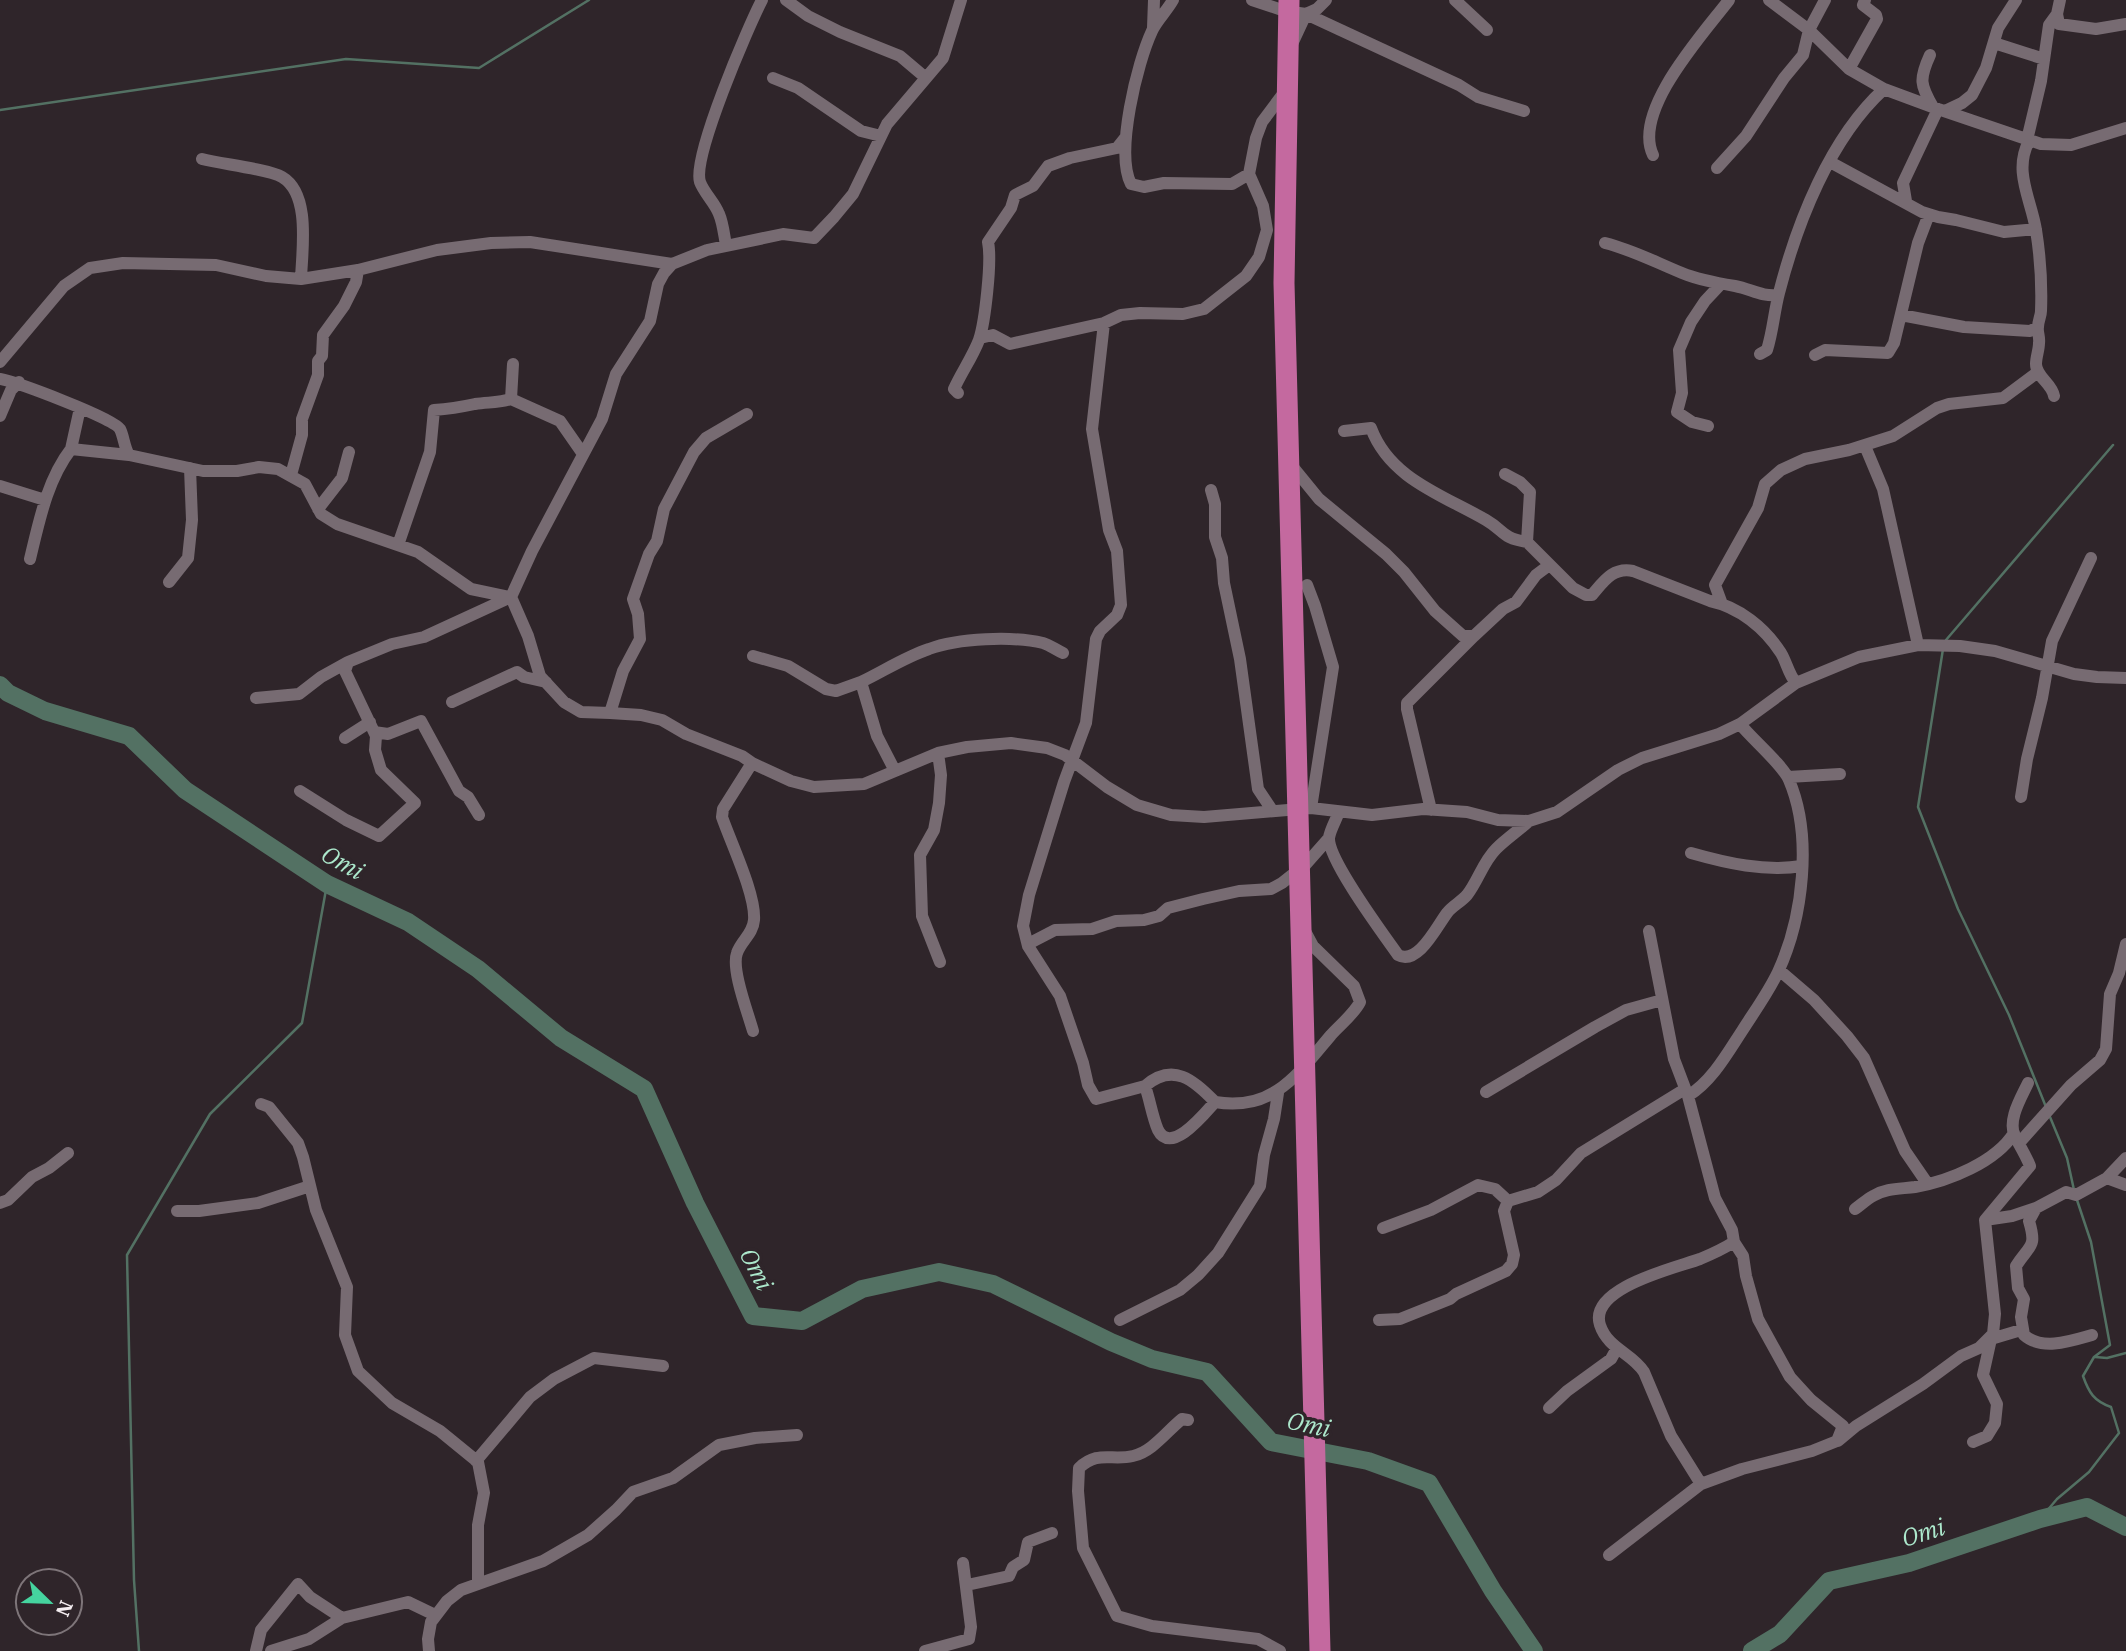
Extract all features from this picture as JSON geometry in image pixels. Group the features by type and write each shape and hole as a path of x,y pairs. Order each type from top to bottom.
{"highway":[{"path":"1297,7 1284,283 1320,1651"}],"street":[{"path":"726,245 720,215 699,181 701,159 717,107 748,26 762,0"},
{"path":"786,0 808,16 840,32 900,56 926,78"},
{"path":"256,698 299,694 321,677 348,662 391,644 424,637 510,597 602,419 616,374 650,321 658,284 664,273 672,264 726,245 783,234 814,238 853,194 887,124 943,58 961,0"},
{"path":"1154,0 1152,30 1125,138 1126,175 1131,184 1144,187 1164,183 1233,184 1249,174"},
{"path":"1152,30 1173,0"},
{"path":"1252,0 1285,11 1297,7 1317,9 1326,0"},
{"path":"1653,155 1647,144 1650,122 1657,102 1729,0"},
{"path":"1769,0 1809,30 1849,69 1884,89 2028,141 2071,145 2126,128"},
{"path":"1717,168 1746,136 1784,78 1803,55 1809,30 1825,0"},
{"path":"1849,69 1877,19 1876,15 1863,5 1865,0"},
{"path":"1906,201 1903,183 1939,109 1962,103 1972,95 1986,68 1998,28 2016,0"},
{"path":"2060,0 2057,14 2059,24 2096,29 2126,24"},
{"path":"1457,1 1487,30"},
{"path":"1297,7 1459,85 1478,97 1524,111"},
{"path":"980,338 993,335 1010,344 1104,323 1121,315 1183,314 1204,309 1246,276 1259,257 1267,230 1263,206 1249,174 1262,122 1286,90 1288,54 1297,7"},
{"path":"2054,396 2036,365 2041,313 2036,229 2023,182 2021,163 2037,103 2049,24 2057,14"},
{"path":"1994,43 2044,59"},
{"path":"1930,55 1922,72 1922,88 1939,109"},
{"path":"773,78 798,88 861,131 881,136"},
{"path":"1760,354 1767,350 1773,333 1778,295 1801,224 1830,162 1845,132 1867,104 1884,89"},
{"path":"958,393 954,389 980,338 990,254 988,242 1011,208 1015,194 1032,186 1048,166 1117,148 1125,138"},
{"path":"202,159 281,176 291,185 299,196 303,228 301,279"},
{"path":"1830,162 1928,214 2004,232 2036,229"},
{"path":"1815,355 1825,350 1888,353 1894,343 1918,243 1928,214"},
{"path":"0,362 64,286 90,268 135,263 216,265 266,276 301,279 358,270 438,250 491,243 530,242 672,264"},
{"path":"1605,243 1633,250 1684,274 1720,285 1734,286 1767,296 1778,295"},
{"path":"291,475 302,435 305,409 318,375 323,335 344,306 356,282 358,270"},
{"path":"1708,426 1692,422 1677,412 1682,393 1679,350 1691,323 1705,301 1720,285"},
{"path":"1901,315 1964,327 2030,331 2038,327"},
{"path":"1104,323 1092,429 1109,530 1117,551 1121,605 1117,615 1100,631 1097,639 1086,723 1064,782 1023,926 1028,944 1060,996 1088,1085 1096,1100 1145,1086 1153,1079 1169,1074 1182,1076 1201,1088 1215,1102 1236,1104 1278,1093 1294,1078 1360,1002 1354,986 1313,946 1304,929 1296,894 1306,864"},
{"path":"511,399 513,364"},
{"path":"1722,604 1715,585 1758,508 1765,484 1782,470 1805,459 1865,446 1906,430 1937,408 1962,401 2003,398 2038,372"},
{"path":"0,379 19,382 104,418 120,428 129,455"},
{"path":"0,416 11,390 19,382"},
{"path":"398,545 430,452 434,410 460,408 478,403 498,403 511,399 560,421 583,454"},
{"path":"30,559 45,500 61,461 71,449 80,408"},
{"path":"610,713 624,671 640,639 638,614 633,599 649,554 657,541 664,509 694,453 706,438 747,414"},
{"path":"1344,431 1371,428 1376,442 1407,477 1488,521 1510,540 1527,542 1548,566 1558,571 1573,588 1586,595 1592,595 1612,573 1622,569 1633,570 1742,614 1760,628 1782,654 1789,674 1797,683"},
{"path":"1865,446 1883,489 1918,645"},
{"path":"71,449 129,455 203,471 237,471 259,467 278,469 305,484 321,514 337,524 418,552 471,589 510,597"},
{"path":"1279,449 1319,499 1386,554 1449,625 1463,636 1474,636"},
{"path":"318,509 342,478 349,452"},
{"path":"169,582 188,558 192,520 190,468"},
{"path":"1505,474 1520,482 1530,492 1527,542"},
{"path":"0,485 45,500"},
{"path":"1210,490 1215,504 1215,537 1222,558 1224,583 1240,659 1258,789 1272,810"},
{"path":"2021,797 2026,759 2042,698 2052,641 2091,558"},
{"path":"1431,810 1407,703 1503,609 1516,602 1536,575 1548,566"},
{"path":"1307,585 1333,667 1311,808"},
{"path":"510,597 528,636 540,676 564,702 581,712 640,715 662,720 686,734 742,756 752,764 791,781 814,787 864,784 939,753 1011,743 1046,748 1065,755 1137,805 1171,814 1204,817 1311,808 1372,815 1431,810 1467,812 1498,820 1529,821 1557,812 1618,770 1642,758 1719,734 1740,724 1797,683 1859,657 1918,645 1960,646 1994,651 2097,677 2126,678"},
{"path":"753,656 788,666 826,689 836,691 861,682 931,648 964,641 1044,643 1063,653"},
{"path":"300,790 346,820 379,836 415,803 381,770 372,727 345,671 348,662"},
{"path":"452,702 517,672 524,677 546,682"},
{"path":"861,682 877,736 895,771"},
{"path":"345,738 372,727 388,734 421,721 459,791 468,797 479,815"},
{"path":"1508,1201 1538,1192 1556,1180 1581,1153 1702,1087 1731,1049 1779,970 1797,916 1802,866 1799,815 1788,777 1740,724"},
{"path":"939,753 939,803 933,830 920,855 922,916 940,962"},
{"path":"752,764 723,809 722,817 749,886 754,919 750,932 737,952 736,964 753,1031"},
{"path":"1788,777 1840,774"},
{"path":"1028,944 1055,930 1092,929 1105,923 1144,920 1159,916 1168,908 1203,899 1239,891 1270,889 1306,864 1329,838 1339,812"},
{"path":"1329,838 1332,849 1365,909 1398,955 1403,958 1426,944 1447,913 1468,894 1495,850 1529,821"},
{"path":"1691,853 1743,865 1802,866"},
{"path":"1649,931 1674,1059 1687,1093 1712,1187 1732,1230 1734,1242 1743,1256 1745,1276 1758,1319 1790,1377 1811,1400 1843,1426 1837,1441"},
{"path":"1855,1209 1873,1195 1961,1174 1982,1164 2017,1137 2100,1060 2106,1049 2110,995 2126,944"},
{"path":"1779,970 1822,1009 1864,1058 1905,1151 1927,1183"},
{"path":"1486,1092 1626,1010 1662,1000"},
{"path":"1973,1442 1987,1436 1994,1423 1997,1404 1983,1375 1995,1314 1984,1220 2030,1167 2017,1137 2014,1113 2028,1083"},
{"path":"1145,1086 1159,1132 1167,1138 1175,1138 1183,1133 1215,1102"},
{"path":"1120,1320 1180,1290 1198,1275 1217,1253 1260,1186 1278,1093"},
{"path":"261,1104 269,1107 298,1143 325,1236 347,1287 345,1335 358,1371 392,1403 440,1431 476,1461 484,1493 478,1525 478,1584"},
{"path":"0,1203 8,1200 32,1177 68,1153"},
{"path":"1984,1220 2012,1216 2036,1208 2066,1192 2076,1195 2107,1178 2126,1158"},
{"path":"2107,1178 2126,1185"},
{"path":"1383,1228 1431,1210 1478,1185 1495,1188 1508,1201"},
{"path":"177,1211 199,1211 258,1203 310,1186"},
{"path":"1379,1320 1399,1319 1450,1299 1506,1271 1512,1264 1514,1255 1504,1212 1508,1201"},
{"path":"2036,1208 2029,1221 2034,1244 2016,1266 2018,1288 2024,1299 2021,1330 2027,1339 2054,1343 2092,1335"},
{"path":"1701,1485 1671,1436 1644,1371 1638,1362 1616,1350 1600,1326 1598,1314 1604,1302 1648,1275 1711,1254 1734,1242"},
{"path":"1609,1555 1701,1485 1742,1469 1812,1451 1837,1441 1992,1337 2021,1330"},
{"path":"1549,1408 1567,1391 1611,1359 1616,1350"},
{"path":"476,1461 530,1397 554,1379 594,1358 663,1366"},
{"path":"1188,1420 1182,1419 1148,1449 1133,1456 1088,1459 1079,1468 1078,1491 1083,1548 1117,1616 1152,1626 1258,1639 1280,1651"},
{"path":"429,1651 430,1631 435,1615 461,1590 543,1561 588,1535 633,1492 673,1478 719,1444 755,1437 797,1435"},
{"path":"967,1585 1009,1576 1013,1567 1024,1560 1028,1542 1052,1533"},
{"path":"925,1651 960,1646 969,1639 971,1627 963,1563"},
{"path":"256,1651 261,1630 298,1584 310,1597 342,1618"},
{"path":"271,1651 309,1639 342,1618 408,1602 435,1615"}],"waterway":[{"path":"0,110 346,59 479,68 589,0"},
{"path":"1946,640 2113,445"},
{"path":"1943,649 1918,807 1958,909 2009,1015 2046,1107"},
{"name":"Omi","path":"0,685 8,693 45,711 129,736 185,790 327,884 408,922 478,969 561,1038 644,1089 695,1203 753,1316 802,1321 862,1289 939,1272 993,1284 1111,1342 1152,1359 1207,1372 1271,1442 1368,1461 1429,1483 1493,1591 1534,1651"},
{"path":"139,1651 134,1580 127,1255 210,1114 302,1023 327,884"},
{"path":"2050,1117 2067,1158 2074,1190"},
{"path":"2040,1519 2057,1499 2089,1472 2119,1433 2111,1407 2093,1396 2083,1376 2094,1357 2110,1345 2091,1242 2077,1200"},
{"path":"2095,1357 2107,1358 2126,1353"},
{"name":"Omi","path":"1752,1651 1780,1634 1829,1581 1909,1563 2040,1519 2087,1507 2126,1527"}]}
